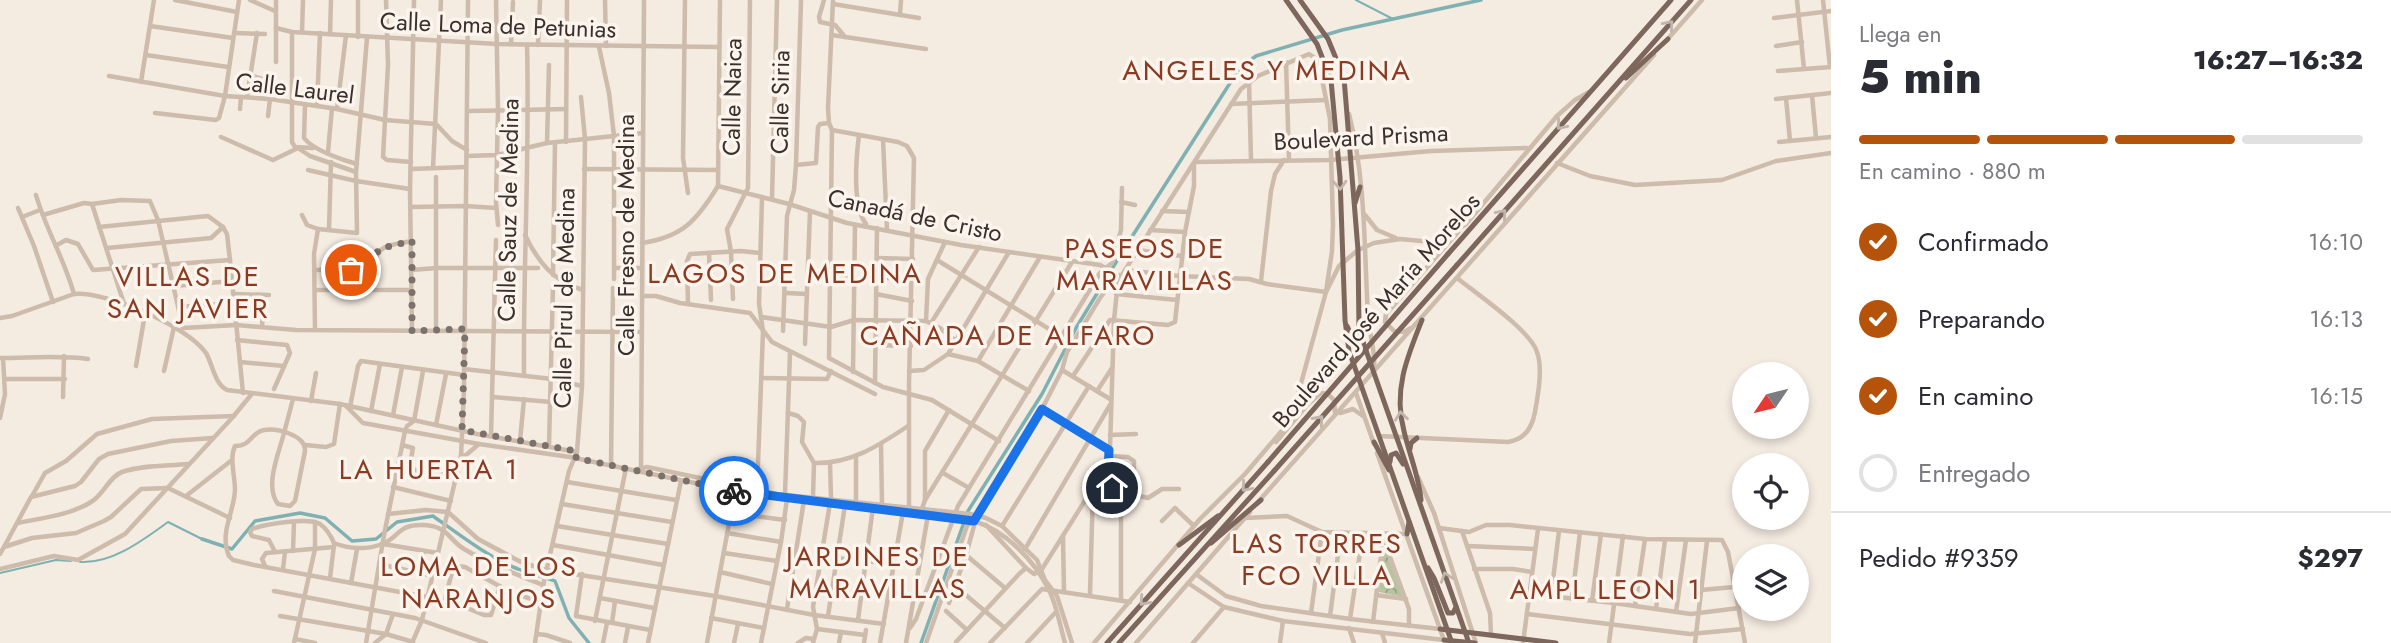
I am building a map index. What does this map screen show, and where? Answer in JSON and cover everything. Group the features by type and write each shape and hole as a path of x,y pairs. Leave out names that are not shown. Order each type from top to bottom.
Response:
{"main road":[{"path":"1286,0 1317,44 1331,80 1338,159 1346,342 1448,629 1448,642 1476,643"},
{"path":"1300,0 1324,31 1341,68 1353,157 1360,333 1417,495"},
{"name":"Boulevard José María Morelos","path":"1107,643 1224,513 1671,0"},
{"name":"Boulevard José María Morelos","path":"1203,549 1690,0"},
{"path":"1606,97 1668,39"},
{"path":"1354,206 1360,187"},
{"path":"1344,288 1347,328 1352,333 1360,333 1368,327"},
{"path":"1422,320 1409,349 1401,383 1400,410 1405,437 1417,472 1422,506"},
{"path":"1410,452 1411,443 1417,438"},
{"path":"1374,442 1396,484"},
{"path":"1391,468 1390,456 1395,453 1401,458 1422,506 1469,643"},
{"path":"1119,643 1203,549 1261,500"},
{"path":"1179,545 1224,513"},
{"path":"1407,534 1409,519"},
{"path":"1425,566 1434,578 1448,613 1453,613 1456,607"},
{"path":"1440,629 1537,643"},
{"path":"1523,642 1556,643"}],"street":[{"path":"141,82 153,0"},
{"path":"175,0 237,12"},
{"path":"155,113 216,120 219,118 226,96 239,0"},
{"path":"250,0 275,11"},
{"path":"276,0 276,62"},
{"path":"302,32 303,0"},
{"path":"330,34 331,0"},
{"path":"358,0 358,37"},
{"path":"386,0 388,65 383,157 387,160 411,162"},
{"path":"412,331 410,189 414,0"},
{"path":"433,168 441,0"},
{"path":"280,616 386,634 413,643 422,620 461,456 466,268 468,0"},
{"path":"496,0 498,225"},
{"path":"538,45 540,0"},
{"path":"566,142 568,0"},
{"path":"605,0 606,46"},
{"name":"Calle Fresno de Medina","path":"639,469 644,0"},
{"path":"685,0 683,158 688,193"},
{"path":"642,243 672,237 688,226 704,209 718,186 720,0"},
{"name":"Calle Naica","path":"747,194 750,0"},
{"path":"772,200 777,0"},
{"name":"Calle Siria","path":"783,331 789,204 794,190 796,165 801,0"},
{"path":"824,0 819,20 839,28 845,37"},
{"path":"900,15 901,0"},
{"path":"1136,643 1702,0"},
{"path":"1797,0 1804,69"},
{"path":"1778,71 1831,67 1828,11 1824,0"},
{"path":"511,44 513,2"},
{"path":"919,18 833,2 829,123 832,130 830,358 875,383 926,397 999,441"},
{"path":"1774,18 1828,11"},
{"path":"150,26 234,36 265,34"},
{"name":"Calle Loma de Petunias","path":"276,27 292,32 468,43 719,47"},
{"path":"292,32 292,142 310,156 356,172"},
{"path":"240,109 250,75 257,33"},
{"path":"317,106 320,33"},
{"path":"328,152 346,35"},
{"path":"832,35 926,49"},
{"path":"302,215 307,225 318,229 356,233 359,114 367,38"},
{"path":"1776,46 1802,42"},
{"name":"Calle Sauz de Medina","path":"524,376 523,268 529,110 527,45"},
{"path":"599,47 609,93 614,136 614,279"},
{"path":"949,603 967,555 973,514 1042,409 1062,370 1066,356 1100,298 1125,270 1231,104 1249,81 1286,62 1311,54 1321,74 1330,119 1333,241 1326,292 1294,409 1285,427 1262,456"},
{"path":"146,55 228,67"},
{"path":"1261,281 1270,191 1275,174 1287,159 1286,62"},
{"path":"547,143 549,65"},
{"path":"250,75 265,79 268,116"},
{"name":"Calle Laurel","path":"110,76 226,96 335,108 385,120 436,124"},
{"path":"1249,81 1251,160"},
{"path":"1422,320 1408,330 1398,332 1387,326 1385,318 1528,148 1568,105 1590,92"},
{"path":"1776,99 1831,93"},
{"path":"1812,95 1816,138"},
{"name":"Calle Pirul de Medina","path":"535,643 546,572 571,465 577,452 582,386 585,139 580,97"},
{"path":"1786,98 1790,141"},
{"path":"1231,104 1326,100"},
{"path":"1330,119 1334,102"},
{"path":"305,105 304,138 313,148"},
{"path":"468,111 566,109"},
{"path":"796,165 814,164 817,161 817,130 820,124 829,123"},
{"path":"436,124 467,153 496,155 547,143 643,133"},
{"path":"832,130 907,146 914,158 909,507"},
{"path":"859,135 859,209 867,225"},
{"path":"221,137 273,160 298,148 313,148 357,164"},
{"path":"1779,142 1831,137"},
{"path":"883,139 887,230"},
{"path":"553,275 555,143"},
{"name":"Boulevard Prisma","path":"1195,163 1330,160 1430,150 1528,148"},
{"path":"1557,163 1590,176 1635,185 1722,180 1783,159 1831,153"},
{"path":"1353,157 1363,209 1368,327 1374,354 1374,373"},
{"path":"329,229 331,162"},
{"path":"1073,376 1108,322 1114,320 1168,326 1174,324 1185,232 1194,187 1195,163"},
{"path":"411,169 467,167"},
{"path":"308,170 410,189"},
{"path":"584,170 718,170"},
{"path":"436,177 436,330"},
{"name":"Canadá de Cristo","path":"718,186 789,204 855,225 1108,268"},
{"path":"910,628 941,557 955,515 1100,273 1108,268 1112,261 1121,230 1122,188"},
{"path":"733,299 727,229 741,199 747,194"},
{"path":"36,195 67,268 74,294"},
{"path":"757,491 763,331 760,253 762,198"},
{"path":"22,217 84,202 92,204 121,200 150,201 158,220 184,330 206,354 222,388 243,394 362,409 577,452"},
{"path":"1121,202 1135,205"},
{"path":"92,204 124,304"},
{"path":"410,207 466,205 496,208"},
{"path":"18,208 53,302"},
{"path":"1363,209 1369,222 1377,230 1400,239 1432,242 1447,237 1466,223"},
{"path":"804,344 810,211"},
{"path":"1161,211 1189,212"},
{"path":"99,227 208,216 223,227 227,234 233,281 243,394"},
{"path":"853,372 855,225"},
{"path":"107,248 211,238 223,227"},
{"path":"875,383 877,228"},
{"path":"315,329 314,254 318,229"},
{"path":"1149,230 1185,232"},
{"path":"524,233 553,275 565,285 583,290"},
{"path":"1326,292 1335,271 1358,250 1400,239"},
{"path":"57,244 65,240 78,244 93,270 230,260"},
{"path":"491,436 496,240"},
{"path":"315,270 367,269 374,264 376,253 382,248 412,241"},
{"path":"929,322 927,286 945,242"},
{"path":"929,322 979,247"},
{"path":"1137,250 1182,256"},
{"path":"688,304 687,261 690,254 752,251 760,253"},
{"path":"909,371 929,368 948,354 1009,252"},
{"path":"709,253 711,300"},
{"path":"978,361 1040,257"},
{"path":"877,258 913,259"},
{"path":"937,260 1062,337"},
{"path":"922,509 925,500 1072,262"},
{"path":"411,270 538,268"},
{"path":"614,268 642,268"},
{"path":"1108,268 1118,277"},
{"path":"1125,270 1261,281 1326,292"},
{"path":"1118,277 1108,463 1110,485 1121,492 1148,498 1154,496 1159,489 1179,489"},
{"path":"830,278 855,278"},
{"path":"877,278 912,278"},
{"path":"1380,436 1513,441 1527,433 1535,415 1539,369 1536,349 1507,318 1457,278"},
{"path":"174,286 233,281"},
{"path":"549,446 553,285"},
{"path":"611,466 613,288"},
{"path":"316,290 411,290"},
{"path":"0,318 84,293 124,304 184,330 236,325 412,331 465,329 642,332"},
{"path":"786,293 807,294"},
{"path":"233,294 266,295 262,327"},
{"path":"876,294 912,302"},
{"path":"1116,295 1177,300"},
{"path":"642,296 656,296 688,304 750,313 772,342 789,353 875,394"},
{"path":"179,307 233,303"},
{"path":"136,366 145,314"},
{"path":"761,317 831,327 854,320 929,322 956,341"},
{"path":"164,370 174,327"},
{"path":"237,340 287,345 290,353 274,389"},
{"path":"877,345 911,345"},
{"path":"761,643 785,520 789,353"},
{"path":"948,354 978,361 1029,391"},
{"path":"64,355 64,397"},
{"path":"0,418 5,379 2,358 64,355 88,359"},
{"path":"240,362 285,366"},
{"path":"427,597 236,561 229,556 225,534 235,491 231,455 235,446 247,444 264,430 298,437 305,445 326,447 334,444 359,362 464,375"},
{"path":"371,411 380,364"},
{"path":"1097,391 1112,367"},
{"path":"393,415 402,368"},
{"path":"464,369 552,379 582,386"},
{"path":"1062,370 1111,402"},
{"path":"366,643 397,466 405,431 414,421 423,371"},
{"path":"762,377 789,380 827,379 831,371"},
{"path":"311,401 316,373"},
{"path":"436,425 446,374"},
{"path":"5,379 65,379"},
{"path":"1002,526 1089,386"},
{"path":"1356,392 1440,629 1448,642"},
{"path":"0,569 50,556 80,560 125,534 251,394"},
{"path":"1096,641 1194,526 1321,394 1328,394 1334,400 1334,418"},
{"path":"493,397 551,402"},
{"path":"293,399 273,483 274,498 281,506 292,506 295,501 305,445"},
{"path":"520,441 524,399"},
{"path":"1025,548 1111,402"},
{"path":"345,406 363,423 462,442 576,458 786,497 813,496 845,505 882,504 955,515 995,528 1039,571"},
{"path":"1334,418 1350,408 1359,411 1366,421"},
{"path":"358,419 362,409"},
{"path":"1042,409 1109,453 1134,461 1134,495"},
{"path":"925,500 925,451 949,410"},
{"path":"788,413 798,416 804,422 802,442 814,463 813,496"},
{"path":"0,554 45,473 66,461 97,434 152,419 234,416"},
{"path":"814,463 831,463 856,457 909,426"},
{"path":"461,456 466,455 476,444 477,434"},
{"path":"1110,435 1136,434"},
{"path":"32,497 81,482 99,459 108,454 172,441 214,438"},
{"path":"881,444 882,504"},
{"path":"402,445 412,448 409,469"},
{"path":"856,457 856,501"},
{"path":"186,496 232,460"},
{"path":"798,643 806,638 814,641 817,629 813,607 830,500 831,463"},
{"path":"984,524 1034,574 1039,571 1063,536 1108,463"},
{"path":"18,523 87,505 121,472 188,464"},
{"path":"397,466 440,475 457,473"},
{"path":"595,621 626,468"},
{"path":"639,469 681,481 804,500 856,501 928,515 973,514 1002,526 1025,548 1051,589 1068,642"},
{"path":"1417,472 1439,528 1476,643"},
{"path":"943,473 970,488"},
{"path":"648,643 681,481"},
{"path":"567,482 676,500"},
{"path":"393,487 451,501"},
{"path":"1090,595 1094,487"},
{"path":"4,547 32,538 76,533 111,517 141,489 168,488 230,518"},
{"path":"707,643 736,489"},
{"path":"1121,492 1121,599"},
{"path":"787,609 804,500"},
{"path":"562,504 671,522"},
{"path":"828,616 845,505"},
{"path":"858,620 873,505"},
{"path":"388,514 431,509 448,514 478,538 519,561 546,572 582,574 814,615 884,624"},
{"path":"1162,521 1175,509 1194,526"},
{"path":"880,643 903,512"},
{"path":"731,513 785,520"},
{"path":"906,643 928,515"},
{"path":"1245,518 1287,516 1322,532 1383,536 1407,534"},
{"path":"926,643 967,526 974,521"},
{"path":"275,552 270,542 254,538 251,531 259,527 314,522 326,529 334,545 330,579"},
{"path":"314,522 315,549 295,641 315,643"},
{"path":"293,551 294,523"},
{"path":"1439,528 1474,531 1490,525 1644,539 1718,539 1722,540 1726,547 1732,577"},
{"path":"382,544 399,530 412,526 444,529 465,550 518,575 544,582"},
{"path":"557,526 668,544"},
{"path":"1523,642 1538,529"},
{"path":"1462,531 1490,613 1491,635"},
{"path":"1551,596 1559,531"},
{"path":"1311,613 1322,532"},
{"path":"1330,616 1341,532"},
{"path":"1572,599 1580,532"},
{"path":"727,533 781,542"},
{"path":"1350,619 1363,533"},
{"path":"1592,601 1601,534"},
{"path":"1063,536 1064,591"},
{"path":"1373,622 1383,536"},
{"path":"1383,536 1406,599 1410,614 1409,626"},
{"path":"1609,643 1623,536"},
{"path":"1636,606 1644,539"},
{"path":"1676,612 1686,539"},
{"path":"1656,609 1665,540"},
{"path":"1695,643 1707,541"},
{"path":"265,566 263,556 266,553 334,545 357,549 382,544 439,553"},
{"path":"553,545 663,565"},
{"path":"1467,546 1535,549"},
{"path":"351,583 357,549"},
{"path":"419,572 424,551"},
{"path":"283,569 285,552"},
{"path":"724,553 777,561"},
{"path":"967,555 1005,588"},
{"path":"836,558 894,564"},
{"path":"379,564 433,576"},
{"path":"500,586 491,615 484,615 445,599 452,572 457,566 465,567 500,586 541,602"},
{"path":"956,642 1026,568"},
{"path":"1474,569 1532,572"},
{"path":"720,572 772,584"},
{"path":"582,574 575,613 579,617 650,630"},
{"path":"1196,574 1234,599 1261,606 1440,629"},
{"path":"1188,583 1224,607 1283,621 1448,642"},
{"path":"955,586 1005,628"},
{"path":"1701,590 1732,587"},
{"path":"990,643 1039,591 1051,589 1130,602"},
{"path":"1051,589 1056,612 1068,642"},
{"path":"274,591 422,620 486,643"},
{"path":"1530,594 1698,614 1732,609"},
{"path":"1377,595 1406,599"},
{"path":"600,598 655,608"},
{"path":"603,643 615,601"},
{"path":"1194,643 1224,607"},
{"path":"1426,627 1435,622 1434,610"},
{"path":"946,611 967,630"},
{"path":"1027,643 1056,612"},
{"path":"375,643 386,634 393,614"},
{"path":"1527,614 1696,634 1743,629"},
{"path":"711,618 764,628"},
{"path":"1280,643 1283,621"},
{"path":"1741,621 1745,643"},
{"path":"734,643 738,624"},
{"path":"625,643 628,626"},
{"path":"1349,628 1354,643"},
{"path":"817,629 866,633 864,643"},
{"path":"839,643 841,632"},
{"path":"1382,633 1385,643"},
{"path":"537,634 570,643"},
{"path":"1411,636 1413,643"}],"green space":[{"path":"1383,548 1385,549 1403,597 1379,592"}],"waterway":[{"path":"1356,0 1393,19"},
{"path":"921,643 968,511 1042,394 1076,328 1126,246 1239,69 1256,56 1342,30 1481,0"},
{"path":"202,539 232,549 255,521 300,513 325,518 352,541 376,539 397,522 433,516 508,565 555,581 569,618 589,643"},
{"path":"80,562 92,562 115,555 168,522 202,539"},
{"path":"0,573 56,560 71,561"}],"way so far":[{"path":"351,270 372,267 376,253 382,248 412,241 412,331 465,329 462,430 570,450 577,452 576,458 734,491"}],"district":[{"name":"ANGELES Y MEDINA","path":"1267,70"},
{"name":"PASEOS DE MARAVILLAS","path":"1145,264"},
{"name":"LAGOS DE MEDINA","path":"785,273"},
{"name":"VILLAS DE SAN JAVIER","path":"188,292"},
{"name":"CAÑADA DE ALFARO","path":"1008,335"},
{"name":"LA HUERTA 1","path":"429,469"},
{"name":"LAS TORRES FCO VILLA","path":"1317,559"},
{"name":"JARDINES DE MARAVILLAS","path":"878,572"},
{"name":"LOMA DE LOS NARANJOS","path":"479,582"},
{"name":"AMPL LEON 1","path":"1606,589"}],"route":[{"path":"734,491 974,521 1042,409 1109,450 1108,474 1112,488"}]}
